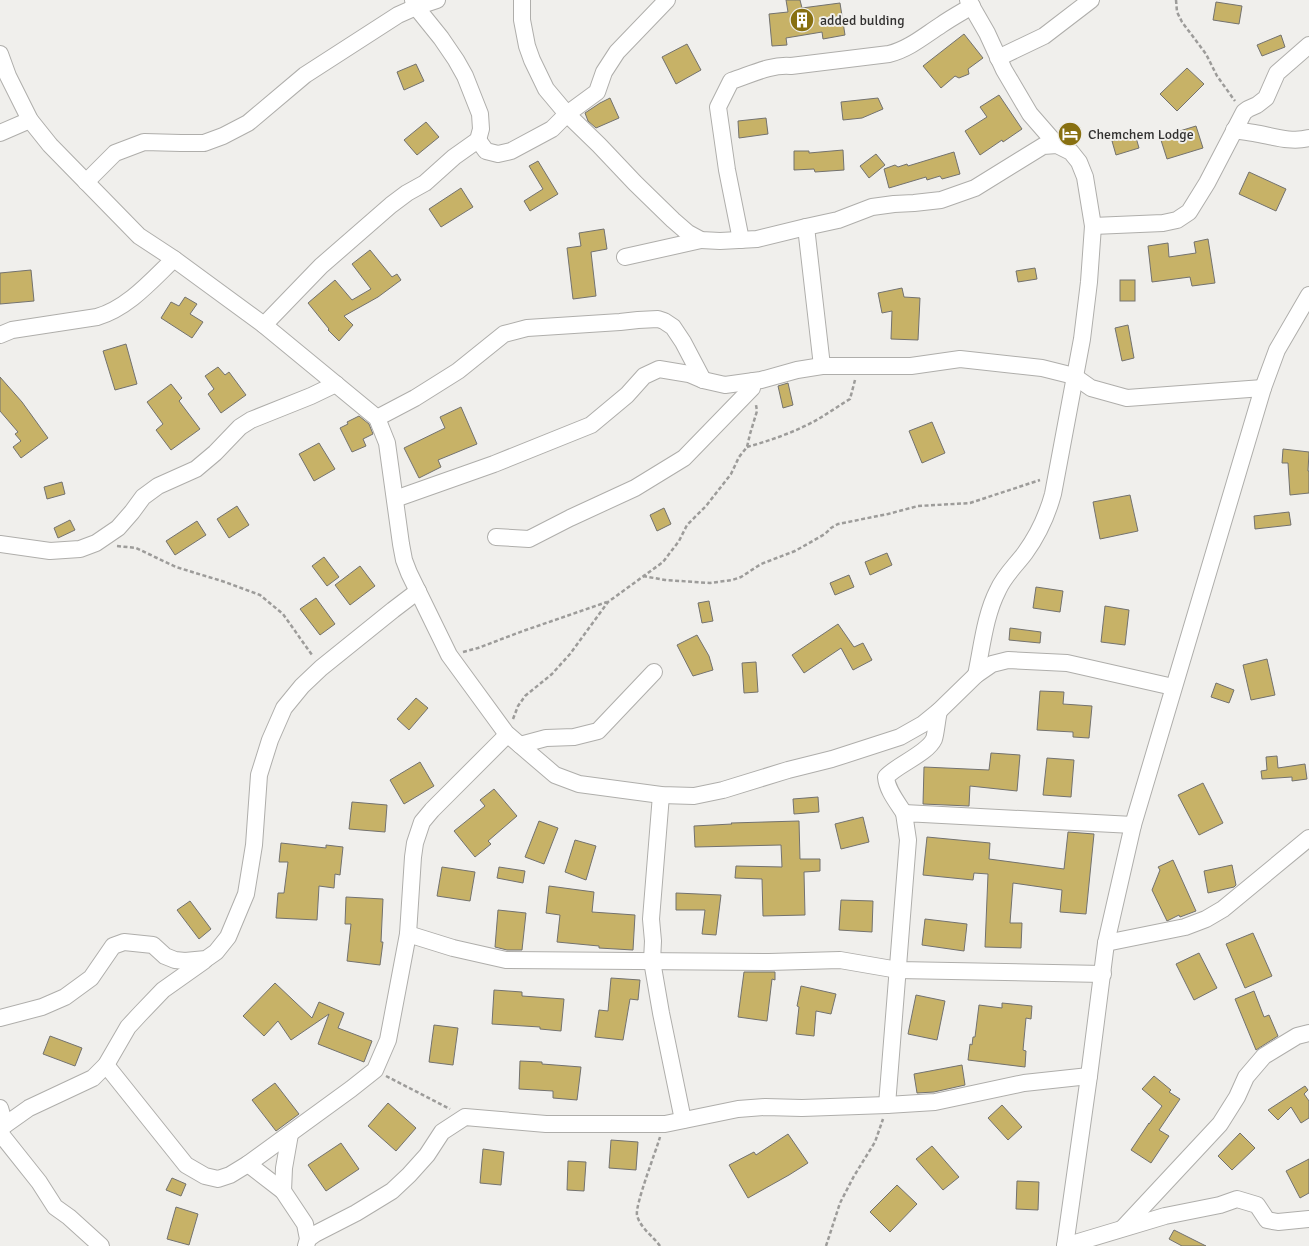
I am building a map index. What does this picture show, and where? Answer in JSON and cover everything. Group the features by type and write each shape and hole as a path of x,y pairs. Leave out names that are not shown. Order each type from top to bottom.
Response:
{"street":[{"path":"86,182 115,153 144,142 204,142 223,136 248,123 305,75 415,3 438,0"},
{"path":"522,0 522,20 527,46 546,89 567,114 635,183 688,233 701,240"},
{"path":"478,140 486,151 498,154 511,151 552,129 567,114 597,92 604,72 617,52 667,0"},
{"path":"998,58 1044,36 1091,0"},
{"path":"264,325 321,266 391,205 425,183 478,140 480,114 465,76 441,38 415,3"},
{"path":"741,240 727,170 718,107 731,82 784,65 791,66 899,52 941,25 970,3 987,33 998,58 1030,114 1057,145 1071,152 1079,162 1085,177 1093,226 1089,282 1082,340 1056,474 1049,508 1038,532 1026,552 999,587 991,604 976,675"},
{"path":"1093,226 1163,223 1177,220 1189,212 1207,183 1244,112 1266,98 1277,73 1309,45"},
{"path":"0,54 8,76 30,120 50,144 138,236 174,259 264,325 377,418 387,443 404,560 449,655 511,738 555,775 579,784 661,795 694,796 723,790 788,770 832,760 900,736 923,724 976,675 992,664 1008,660 1067,662 1174,687"},
{"path":"0,133 30,120"},
{"path":"1234,130 1276,138 1303,140 1309,138"},
{"path":"625,256 701,240 757,239 838,220 872,207 941,200 975,188 1043,146 1057,145"},
{"path":"806,227 822,366"},
{"path":"0,335 12,330 105,315 133,298 174,259"},
{"path":"1309,295 1276,350 1263,388 1133,825 1106,943 1065,1246 1165,1216 1220,1205 1237,1199 1257,1205 1267,1220 1278,1222 1309,1219"},
{"path":"377,418 415,398 458,371 504,334 527,328 658,319 673,327 703,380"},
{"path":"496,537 529,539 634,488 684,458 752,385 761,380 797,370 822,366 911,366 960,359 1042,368 1074,376 1091,388 1127,398 1263,388"},
{"path":"395,500 494,464 591,425 627,395 644,376 659,369 689,374 703,380 725,385 752,385"},
{"path":"0,544 50,551 80,549 96,543 118,528 143,497 158,486 196,468 215,453 240,427 251,420 336,384"},
{"path":"2,1129 30,1108 93,1078 106,1065 128,1027 163,990 216,952 228,937 246,894 254,845 259,775 270,740 284,708 302,686 321,668 418,591"},
{"path":"106,1065 186,1165 205,1176 218,1179 230,1175 290,1134 375,1070 388,1040 408,934 415,843 422,822 432,810 511,738 574,736 598,730 654,672"},
{"path":"887,1105 908,840 904,813 892,794 886,777 926,749 934,740 939,711"},
{"path":"661,795 651,919 652,962 683,1120"},
{"path":"904,813 1133,825"},
{"path":"1106,943 1185,927 1206,919 1224,909 1309,838"},
{"path":"408,934 453,948 506,960 652,962 840,960 898,970 1103,974"},
{"path":"0,1018 42,1007 65,996 91,978 113,946 124,942 153,945 165,956 175,960 206,959"},
{"path":"165,956 170,985"},
{"path":"1123,1228 1220,1124 1237,1097 1246,1077 1264,1056 1297,1036 1309,1033"},
{"path":"307,1242 315,1234 356,1213 392,1191 427,1155 442,1132 465,1117 546,1124 665,1124 738,1109 935,1102 1024,1083 1089,1076"},
{"path":"0,1108 2,1129 55,1207 101,1246"},
{"path":"283,1191 284,1168 290,1134"},
{"path":"248,1164 283,1191 305,1224 307,1242"}],"path":[{"path":"1176,0 1177,12 1182,22 1206,54 1217,76 1244,112"},
{"path":"747,447 794,431 820,418 850,398 858,366"},
{"path":"511,738 513,720 518,706 525,696 552,674 570,654 608,602 663,562 679,542 687,525 706,506 731,474 739,457 747,447 758,411 752,385"},
{"path":"643,576 665,580 710,583 732,580 741,577 761,564 795,551 825,534 838,524 918,506 970,503 1056,474"},
{"path":"96,543 136,548 176,568 226,582 260,595 283,614 321,668"},
{"path":"449,655 478,648 608,602"},
{"path":"375,1070 465,1117"},
{"path":"826,1246 840,1202 875,1142 887,1105"},
{"path":"660,1246 645,1230 636,1214 638,1202 665,1124"}],"building":[{"path":"786,0 800,0 802,8 840,3 845,35 823,39 822,32 786,38 787,45 772,46 769,14 788,12"},
{"path":"1216,2 1242,6 1239,24 1213,20"},
{"path":"964,34 983,58 968,69 969,74 959,78 955,76 941,88 923,66"},
{"path":"1281,35 1285,47 1262,56 1257,45"},
{"path":"687,44 701,70 676,84 662,57"},
{"path":"416,64 424,81 404,90 397,72"},
{"path":"1187,68 1204,84 1177,111 1160,94"},
{"path":"999,95 1022,129 980,155 965,131 987,117 980,107"},
{"path":"610,98 619,118 596,128 588,121 585,113"},
{"path":"878,98 883,109 862,118 843,120 841,102"},
{"path":"766,118 768,134 739,138 738,121"},
{"path":"426,122 439,137 417,155 404,140"},
{"path":"1196,126 1203,148 1167,159 1160,137"},
{"path":"1135,134 1139,148 1116,155 1112,141"},
{"path":"843,150 844,170 815,172 814,169 794,170 794,151 809,151 809,153"},
{"path":"954,152 960,174 942,179 940,176 927,180 926,177 889,188 884,169 895,165 898,167 907,164 908,166"},
{"path":"876,154 885,165 869,178 860,166"},
{"path":"538,161 558,194 530,211 524,201 543,189 529,166"},
{"path":"1249,172 1286,189 1276,211 1239,194"},
{"path":"461,188 473,207 441,227 429,209"},
{"path":"604,229 607,249 591,252 596,296 573,299 567,248 581,246 579,233"},
{"path":"1208,239 1215,283 1192,286 1190,277 1152,282 1148,246 1168,243 1169,257 1196,253 1194,242"},
{"path":"370,250 392,277 397,274 401,280 378,297 344,316 353,325 339,341 328,330 308,303 335,280 352,300 371,289 352,264"},
{"path":"1035,268 1037,279 1018,282 1016,271"},
{"path":"31,270 34,301 0,304 0,273"},
{"path":"1120,280 1135,280 1135,301 1120,301"},
{"path":"902,288 904,297 920,298 918,340 891,339 892,311 882,313 878,293"},
{"path":"185,297 197,304 190,314 203,322 192,338 161,318 171,302 179,306"},
{"path":"1128,325 1134,358 1122,361 1115,328"},
{"path":"126,344 137,384 115,390 103,351"},
{"path":"218,367 225,375 229,372 246,395 221,413 208,394 214,389 205,376"},
{"path":"0,377 22,402 48,438 21,458 13,447 21,441 15,434 18,432 0,411"},
{"path":"788,383 793,405 783,408 778,386"},
{"path":"171,384 182,398 179,401 200,429 171,450 156,430 163,424 147,402"},
{"path":"461,407 477,444 438,460 441,467 419,478 404,448 445,428 440,417"},
{"path":"359,416 369,424 373,434 363,439 366,446 352,452 340,428"},
{"path":"932,422 945,453 922,463 909,431"},
{"path":"319,443 335,469 314,481 299,454"},
{"path":"1283,449 1309,452 1309,493 1290,495 1288,463 1282,463"},
{"path":"62,482 65,494 47,499 44,487"},
{"path":"1130,495 1138,531 1100,539 1093,502"},
{"path":"237,506 249,525 229,538 217,519"},
{"path":"664,508 671,524 657,531 650,515"},
{"path":"1289,512 1291,525 1255,529 1254,516"},
{"path":"70,520 75,530 58,538 54,528"},
{"path":"197,521 206,535 175,555 166,541"},
{"path":"887,553 892,565 870,575 865,562"},
{"path":"324,557 339,577 327,586 312,566"},
{"path":"360,566 375,586 350,605 335,585"},
{"path":"849,575 854,587 835,595 830,583"},
{"path":"1036,587 1063,591 1060,612 1033,608"},
{"path":"316,598 335,624 320,635 300,609"},
{"path":"709,601 713,621 702,623 698,603"},
{"path":"1105,606 1129,610 1125,645 1101,642"},
{"path":"838,624 854,647 863,643 872,660 853,670 841,648 804,673 792,655"},
{"path":"1010,628 1041,632 1040,643 1009,640"},
{"path":"697,635 709,656 713,670 693,676 677,645"},
{"path":"1267,659 1275,695 1251,700 1243,665"},
{"path":"756,662 758,692 744,693 742,663"},
{"path":"1216,683 1234,690 1229,703 1211,697"},
{"path":"1040,691 1064,692 1063,704 1092,706 1089,738 1073,737 1073,732 1037,730"},
{"path":"416,698 428,708 409,730 397,719"},
{"path":"991,753 1020,755 1017,791 970,786 969,806 923,804 924,767 989,770"},
{"path":"1277,756 1278,768 1305,764 1307,779 1292,781 1292,777 1262,779 1261,771 1267,770 1266,757"},
{"path":"1047,758 1074,760 1071,797 1043,795"},
{"path":"420,762 434,786 404,804 390,780"},
{"path":"1203,783 1223,823 1199,835 1178,795"},
{"path":"494,789 517,816 488,841 491,844 475,857 454,831 485,806 480,800"},
{"path":"818,797 819,812 794,814 793,799"},
{"path":"352,802 387,805 385,832 349,829"},
{"path":"863,817 869,842 841,849 835,824"},
{"path":"539,821 558,828 544,864 525,857"},
{"path":"799,821 800,859 820,859 820,871 804,872 805,915 763,916 762,879 735,878 736,866 782,867 781,845 695,847 694,826"},
{"path":"1068,832 1094,834 1086,914 1060,912 1062,890 1013,883 1010,923 1022,923 1021,948 985,947 988,874 974,873 973,880 923,875 927,837 990,843 989,859 1064,869"},
{"path":"575,840 596,846 586,880 565,872"},
{"path":"281,843 326,848 326,845 343,847 340,875 335,874 334,888 319,886 317,920 276,918 278,893 284,893 288,862 279,862"},
{"path":"1173,860 1196,911 1180,917 1179,915 1167,921 1152,890 1160,870 1158,867"},
{"path":"1232,865 1236,885 1208,893 1204,871"},
{"path":"442,867 475,872 470,901 437,896"},
{"path":"499,867 525,871 523,883 497,878"},
{"path":"549,886 594,892 592,912 635,915 633,950 599,948 599,946 557,942 560,915 546,913"},
{"path":"676,893 721,895 716,935 702,934 705,910 676,910"},
{"path":"346,897 383,899 381,942 383,942 380,965 347,961 351,924 345,924"},
{"path":"841,900 873,901 872,932 839,930"},
{"path":"190,901 211,929 199,939 177,910"},
{"path":"498,910 526,913 522,950 507,950 495,947"},
{"path":"925,919 967,924 964,951 922,945"},
{"path":"1253,933 1272,976 1245,988 1226,944"},
{"path":"1199,953 1217,988 1194,1000 1176,964"},
{"path":"744,972 775,972 775,980 772,979 767,1021 738,1017"},
{"path":"611,978 640,980 638,1000 630,999 623,1040 595,1037 599,1010 608,1011"},
{"path":"275,983 312,1018 319,1002 344,1013 338,1028 372,1041 364,1062 318,1044 329,1014 291,1040 278,1021 264,1036 243,1016"},
{"path":"801,986 836,994 831,1014 816,1011 814,1036 796,1034 799,1007 797,1006"},
{"path":"494,990 522,992 522,996 564,999 561,1031 540,1029 540,1027 492,1024"},
{"path":"1254,991 1264,1017 1269,1015 1278,1036 1256,1050 1235,999"},
{"path":"916,995 945,1001 937,1040 908,1034"},
{"path":"1002,1003 1032,1006 1031,1019 1026,1018 1023,1050 1026,1051 1025,1067 968,1060 970,1044 972,1045 973,1037 975,1037 979,1005 1002,1008"},
{"path":"434,1025 458,1028 453,1065 429,1062"},
{"path":"50,1036 82,1048 75,1066 43,1054"},
{"path":"520,1061 581,1067 577,1100 553,1098 553,1091 519,1089"},
{"path":"962,1065 965,1085 934,1092 917,1093 914,1074"},
{"path":"1154,1076 1171,1090 1169,1092 1180,1099 1159,1130 1169,1136 1151,1163 1131,1150 1162,1106 1142,1089"},
{"path":"275,1083 299,1114 276,1131 252,1100"},
{"path":"1305,1086 1308,1090 1304,1094 1309,1101 1309,1118 1301,1123 1291,1107 1278,1120 1268,1110"},
{"path":"388,1103 416,1128 396,1151 368,1126"},
{"path":"1002,1105 1022,1127 1008,1140 988,1118"},
{"path":"1240,1133 1255,1148 1232,1170 1218,1156"},
{"path":"788,1134 808,1163 748,1198 729,1165 754,1152 756,1155"},
{"path":"611,1140 638,1142 636,1170 609,1168"},
{"path":"341,1143 359,1169 326,1191 308,1165"},
{"path":"932,1146 959,1177 943,1190 916,1159"},
{"path":"483,1149 504,1152 501,1185 480,1183"},
{"path":"1309,1159 1309,1193 1300,1198 1286,1171"},
{"path":"568,1161 586,1162 584,1191 567,1190"},
{"path":"172,1178 186,1184 181,1196 166,1190"},
{"path":"1017,1181 1039,1182 1038,1210 1016,1209"},
{"path":"897,1185 917,1204 890,1232 870,1212"},
{"path":"176,1207 198,1214 189,1245 167,1239"},
{"path":"1174,1230 1206,1246 1182,1246 1169,1239"}],"place":[{"name":"added bulding","path":"802,20"},
{"name":"Chemchem Lodge","path":"1070,134"}]}
